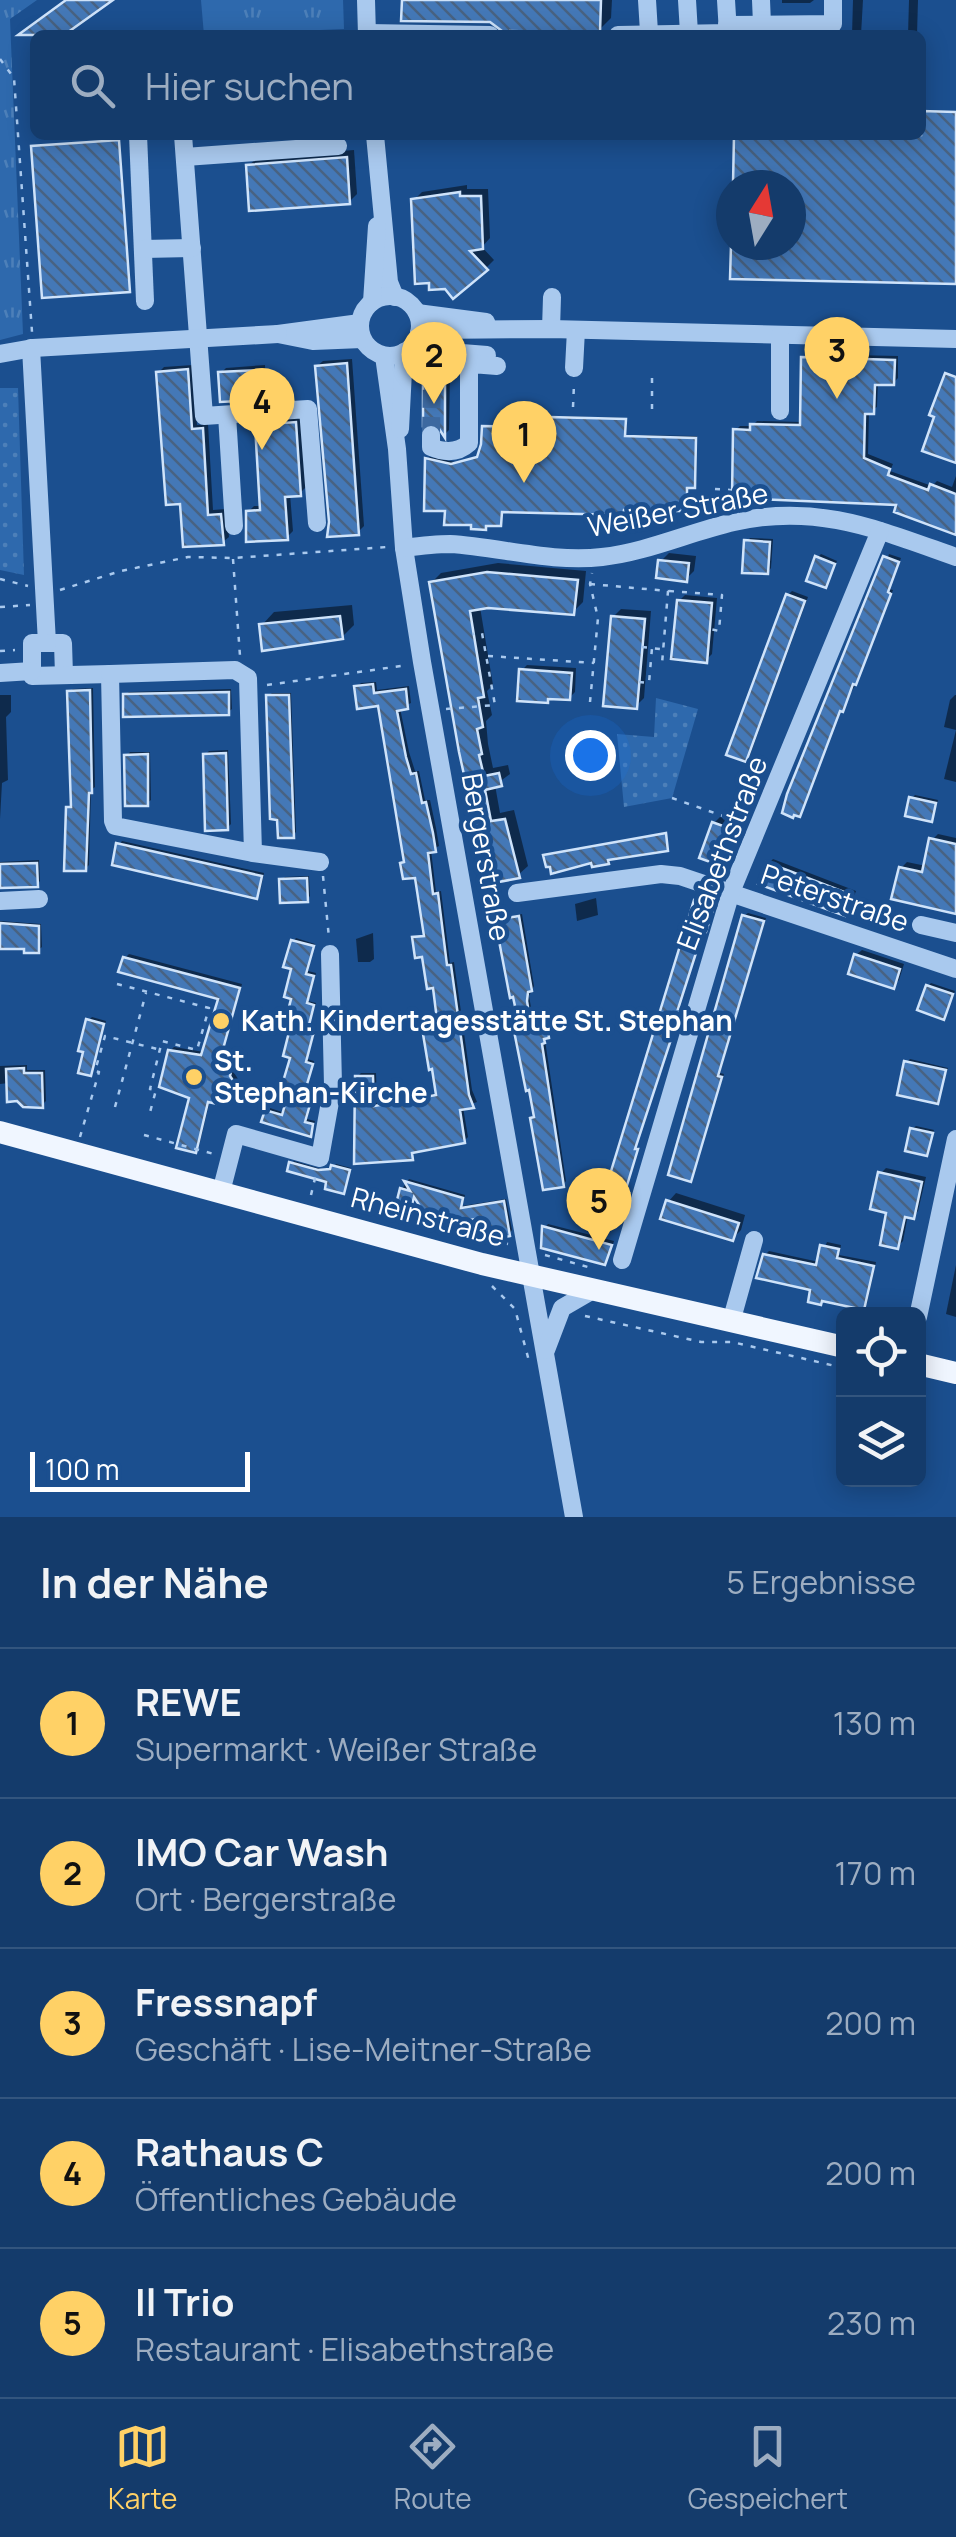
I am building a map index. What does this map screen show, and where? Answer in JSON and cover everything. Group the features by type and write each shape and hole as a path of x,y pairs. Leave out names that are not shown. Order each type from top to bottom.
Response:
{"main road":[{"name":"Rheinstraße","path":"0,1132 482,1264 836,1345"},
{"path":"926,1366 956,1374"}],"street":[{"path":"366,0 367,30"},
{"path":"647,0 648,30"},
{"path":"687,0 689,30"},
{"path":"726,0 728,30"},
{"path":"762,0 762,24"},
{"path":"728,25 833,24 833,0"},
{"path":"138,140 145,301"},
{"path":"183,140 204,416 308,409 317,523"},
{"path":"375,140 380,206 395,297"},
{"path":"185,157 338,146"},
{"path":"372,302 395,297 410,304 417,313 416,342 404,352 384,356 368,347 361,331 372,302 380,206"},
{"path":"143,248 192,248"},
{"path":"550,329 552,296"},
{"path":"417,313 510,329"},
{"path":"0,354 32,348 278,334 299,328 361,331"},
{"path":"419,334 432,330 510,329 954,334"},
{"path":"574,368 576,330"},
{"path":"780,335 780,412"},
{"path":"32,348 47,643"},
{"name":"Bergerstraße","path":"397,449 404,352"},
{"path":"432,372 440,354 449,352 489,356 497,366 469,367 469,443 462,450 440,451 431,448 432,436"},
{"name":"Bergerstraße","path":"384,356 397,449 404,548 422,662 574,1517"},
{"path":"227,415 234,526"},
{"name":"Weißer Straße","path":"404,548 447,544 598,558 736,521 816,514 956,558"},
{"name":"Elisabethstraße","path":"622,1260 730,892 880,531"},
{"path":"64,675 63,642 32,643 32,676 110,674 247,680 253,854"},
{"path":"0,673 32,671"},
{"path":"110,674 112,821 116,826 253,854 320,862"},
{"name":"Peterstraße","path":"517,893 661,874 730,892 956,969"},
{"path":"0,901 40,899"},
{"path":"920,924 956,933"},
{"path":"221,1192 236,1134 320,1158 333,1085 330,954"},
{"path":"920,1307 956,1139"},
{"path":"731,1322 754,1240"},
{"path":"544,1355 562,1308 593,1290"}],"path":[{"path":"0,59 14,78 32,348"},
{"path":"573,407 574,368"},
{"path":"652,370 652,409"},
{"path":"716,490 730,490 736,521"},
{"path":"0,607 121,571 188,557 404,548"},
{"path":"233,558 238,645 247,680 422,662"},
{"path":"590,702 598,618 590,584 598,558"},
{"path":"0,578 44,597"},
{"path":"590,584 722,595 719,631 710,629"},
{"path":"662,664 668,591"},
{"path":"430,709 467,710 495,705 482,633 473,634"},
{"path":"642,647 663,650"},
{"path":"639,682 648,683 652,648"},
{"path":"486,656 594,663"},
{"path":"548,672 549,660"},
{"path":"479,666 488,664"},
{"path":"672,798 758,828"},
{"path":"320,862 330,954"},
{"path":"466,900 517,893"},
{"path":"117,984 208,1008 197,1050 162,1041 150,1088 156,1090 149,1116"},
{"path":"115,1107 146,992"},
{"path":"76,1152 105,1036 160,1050"},
{"path":"144,1135 230,1158"},
{"path":"306,1216 320,1158"},
{"path":"562,1308 568,1315 702,1342 732,1342 836,1366"}],"green space":[{"path":"0,0 37,0 10,19 23,334 0,340"},
{"path":"201,0 343,0 344,29 204,30"},
{"path":"0,388 18,388 24,575 0,570"},
{"path":"656,698 698,709 672,798 624,807 617,734 654,737"}],"building":[{"path":"66,0 113,0 71,30 30,30 30,35 18,35"},
{"path":"402,0 601,0 600,30 501,30 490,22 401,21"},
{"path":"926,111 956,112 956,284 730,279 731,260 806,260 806,170 733,170 734,140 926,140"},
{"path":"119,140 130,292 42,298 31,146"},
{"path":"347,157 350,204 249,211 246,165"},
{"path":"460,192 460,196 481,196 483,249 470,251 488,270 453,299 445,289 429,290 429,283 415,284 411,199"},
{"path":"801,357 895,360 894,385 875,385 874,414 865,414 864,458 890,469 888,475 928,490 930,484 956,494 956,535 894,512 896,505 732,498 733,429 750,430 750,424 800,425"},
{"path":"347,363 359,535 327,537 329,522 315,366"},
{"path":"188,369 192,429 203,428 208,515 221,514 224,545 183,547 180,504 166,505 156,372"},
{"path":"260,370 262,400 220,402 218,372"},
{"path":"445,373 445,438 436,424 423,426 423,381 435,384"},
{"path":"945,373 956,377 956,463 922,451 934,417 929,415"},
{"path":"549,417 626,419 625,436 696,438 695,488 687,488 687,511 670,511 670,518 647,525 643,510 624,510 623,515 502,512 501,526 486,526 486,530 471,529 471,525 444,525 445,511 424,511 425,458 451,464 477,457 482,426 549,427"},
{"path":"296,422 301,496 285,497 288,540 246,542 246,511 260,510 255,425"},
{"path":"744,540 770,542 768,574 742,573"},
{"path":"815,556 835,564 826,588 806,581"},
{"path":"883,556 899,562 888,592 891,594 856,685 853,684 843,712 840,711 800,817 793,818 782,813 787,794"},
{"path":"658,560 689,563 687,582 656,578"},
{"path":"487,572 578,580 574,615 488,608 470,611 484,697 478,698 483,727 477,729 482,754 479,755 484,776 499,773 502,786 485,790 491,821 505,819 520,878 488,884 459,752 429,582"},
{"path":"786,594 805,601 746,762 726,755"},
{"path":"677,600 712,603 707,663 671,659"},
{"path":"340,616 343,639 262,651 259,624"},
{"path":"611,616 645,619 637,709 603,706"},
{"path":"519,669 572,673 570,700 517,701"},
{"path":"373,684 374,693 406,689 408,709 397,711 411,774 416,773 433,833 436,852 428,853 433,894 438,893 447,965 451,965 474,1108 460,1110 465,1143 412,1153 413,1160 354,1164 355,1076 373,1076 374,1106 436,1095 421,1022 437,1020 433,988 427,989 422,957 415,958 412,937 424,936 415,878 403,879 400,863 404,862 378,706 357,709 354,686"},
{"path":"90,690 92,793 86,871 64,871 66,807 71,807 67,691"},
{"path":"229,692 229,715 123,717 123,694"},
{"path":"266,695 289,695 294,838 278,838 277,820 270,819"},
{"path":"226,753 228,830 205,831 203,754"},
{"path":"148,754 148,806 125,806 124,755"},
{"path":"909,797 936,803 932,822 905,816"},
{"path":"712,822 737,831 724,867 699,858"},
{"path":"666,833 668,851 608,860 609,864 592,867 591,863 551,874 543,855"},
{"path":"929,838 956,844 956,914 891,899 899,867 922,872"},
{"path":"116,843 262,876 257,899 112,865"},
{"path":"766,862 852,895 845,916 758,884"},
{"path":"37,863 38,887 0,888 0,864"},
{"path":"307,878 308,902 280,903 279,879"},
{"path":"694,900 714,906 635,1149 624,1210 605,1205 608,1196 604,1194"},
{"path":"742,915 764,921 691,1182 668,1175"},
{"path":"519,916 532,991 528,992 527,1001 531,1026 547,1023 549,1038 542,1044 564,1187 543,1190 530,1118 534,1117 512,1021 518,1020 495,920"},
{"path":"0,923 39,926 39,953 0,949"},
{"path":"291,940 314,946 306,974 314,976 307,1003 314,1005 307,1033 313,1035 306,1062 313,1064 305,1091 313,1094 305,1122 313,1124 311,1137 261,1122 265,1110 282,1115 290,1087 282,1085 290,1058 283,1056 290,1028 284,1026 291,999 284,997 291,969 283,967"},
{"path":"854,954 900,969 894,989 848,974"},
{"path":"123,957 240,988 220,1060 233,1063 230,1076 236,1085 225,1094 222,1105 208,1102 196,1153 176,1148 189,1098 159,1087 168,1050 201,1055 218,999 118,972"},
{"path":"926,985 953,994 944,1020 917,1010"},
{"path":"86,1019 104,1024 91,1076 78,1073 83,1052 78,1051"},
{"path":"904,1061 946,1070 938,1104 897,1095"},
{"path":"24,1068 24,1073 42,1073 43,1108 7,1102 6,1069"},
{"path":"910,1128 933,1133 927,1156 905,1151"},
{"path":"289,1162 318,1170 330,1169 331,1165 350,1170 344,1194 325,1189 326,1182 287,1171"},
{"path":"878,1172 922,1182 914,1219 905,1217 898,1249 880,1245 886,1213 870,1209"},
{"path":"404,1181 463,1198 461,1208 504,1201 510,1236 501,1238 494,1232 485,1233 476,1219 454,1223 433,1216 428,1219 414,1197 410,1212 395,1208 400,1188 410,1191"},
{"path":"666,1200 739,1223 733,1241 660,1219"},
{"path":"542,1226 612,1245 605,1265 541,1248"},
{"path":"820,1245 839,1249 837,1258 874,1266 865,1307 808,1302 810,1290 756,1278 763,1254 816,1265"}],"tunnel":[{"path":"431,435 432,372"}],"place":[{"name":"Fressnapf","path":"837,399"},
{"name":"IMO Car Wash","path":"434,404"},
{"name":"Rathaus C","path":"262,450"},
{"name":"REWE","path":"524,483"},
{"name":"Kath. Kindertagesstätte St. Stephan","path":"221,1021"},
{"name":"St. Stephan-Kirche","path":"194,1077"},
{"name":"Il Trio","path":"599,1250"}]}
